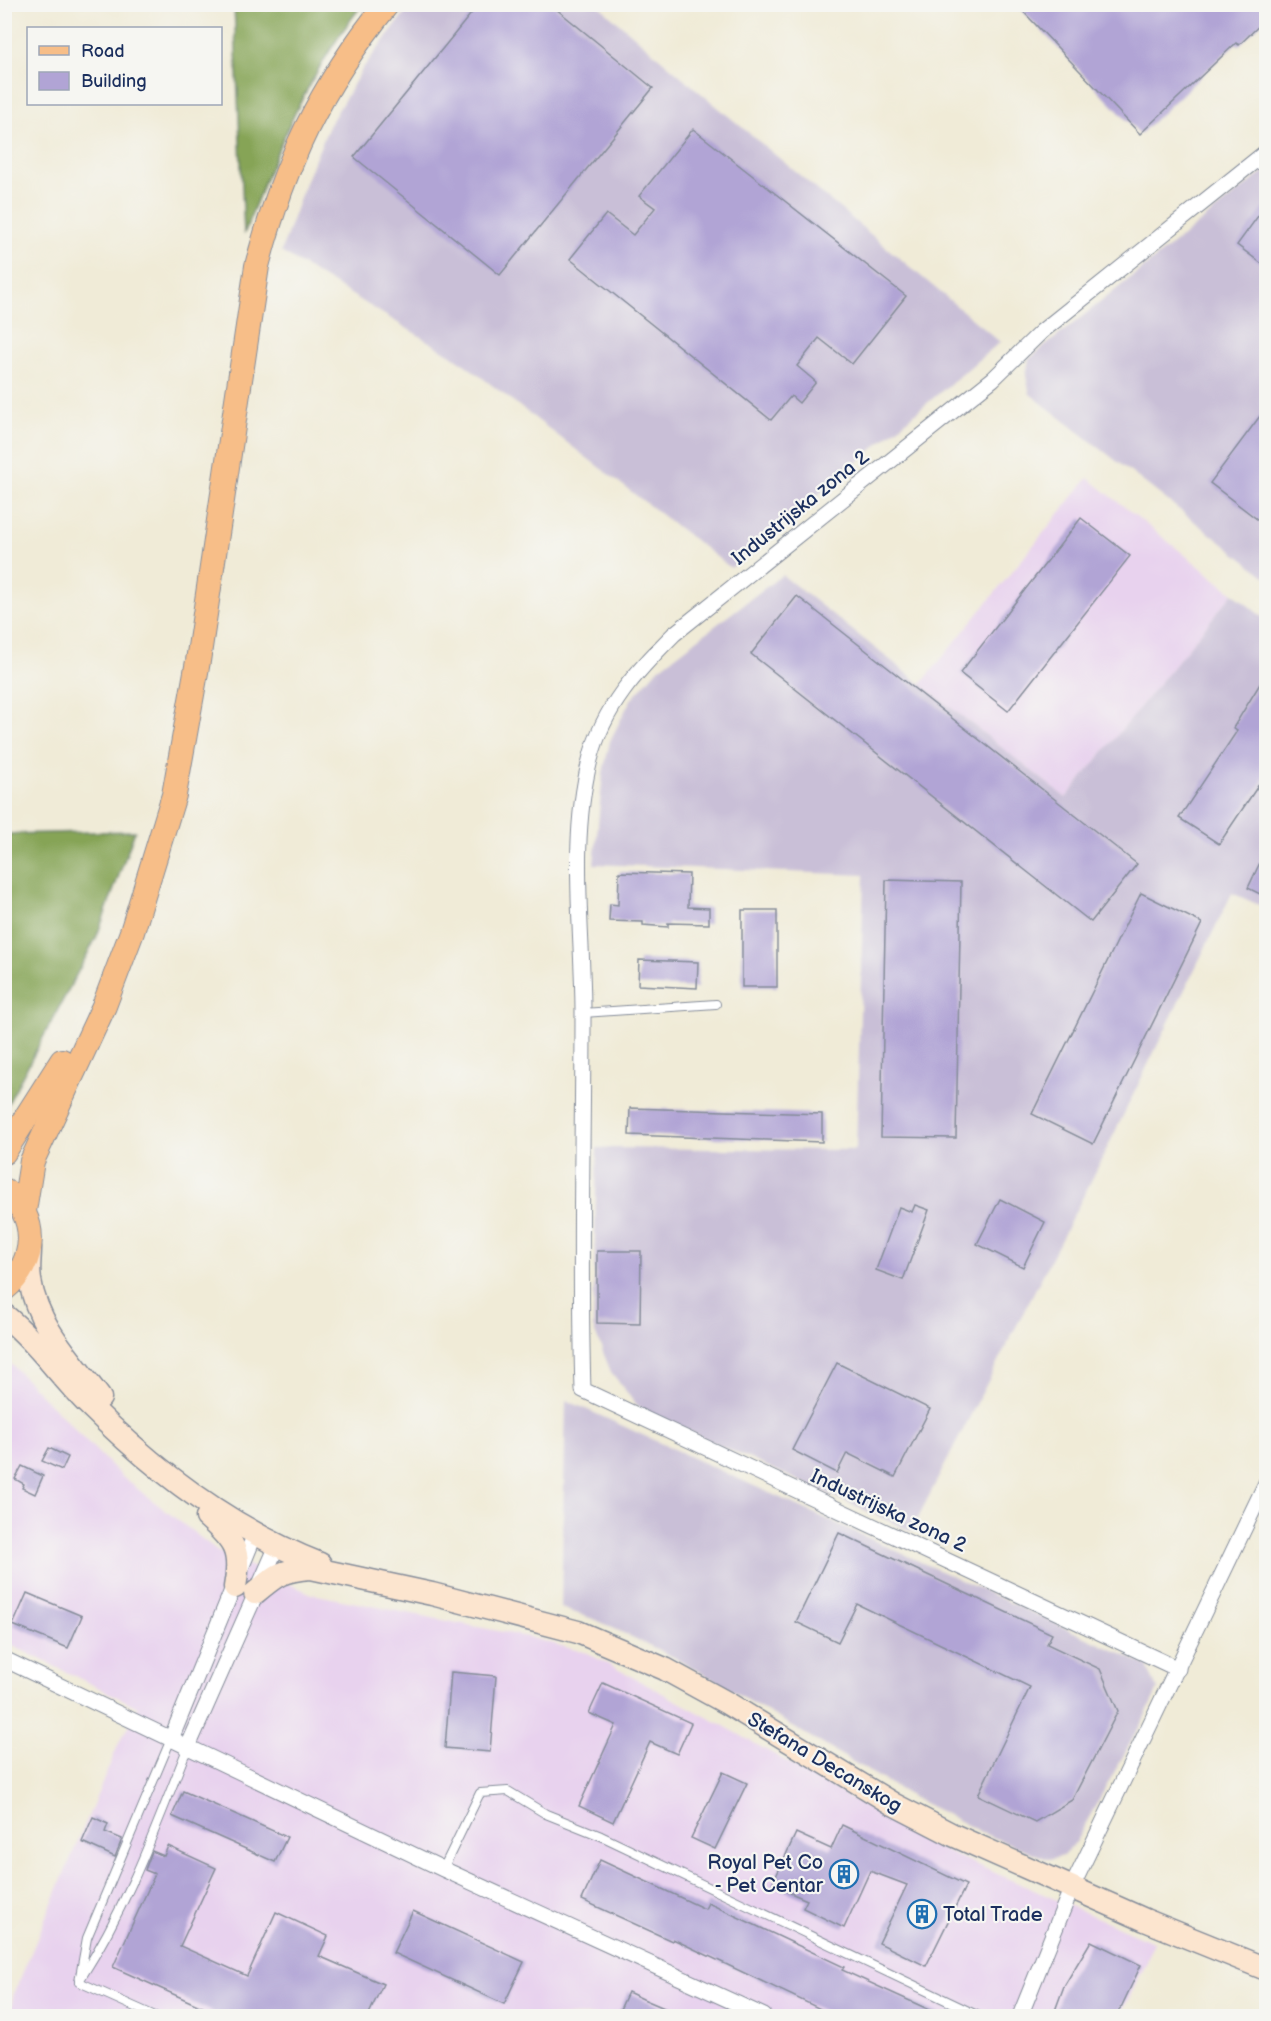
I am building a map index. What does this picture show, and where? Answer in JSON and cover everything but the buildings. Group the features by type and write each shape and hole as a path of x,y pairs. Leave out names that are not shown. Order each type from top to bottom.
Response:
{"main road":[{"path":"24,1211 29,1172 42,1136 104,1006 132,932 174,795 198,661 257,266 269,221 295,148 309,120 335,75 387,4"},
{"path":"4,1152 31,1114 116,971"},
{"path":"4,1190 13,1196 24,1211 30,1228 30,1279 40,1314 62,1349 138,1450"},
{"path":"4,1289 16,1280 26,1264 30,1246"},
{"path":"4,1315 29,1336 89,1405 160,1469 203,1502 277,1546 324,1565 376,1581"},
{"path":"160,1469 185,1497 230,1538 245,1590 290,1569 310,1568 376,1581"},
{"name":"Stefana Decanskog","path":"376,1581 578,1632 665,1669 727,1703 893,1804 953,1835 1266,1969"}],"street":[{"name":"Industrijska zona 2","path":"1178,1669 583,1390 579,1280 583,1013 579,874 582,802 590,759 607,714 635,673 674,634 984,386 1041,332 1266,152"},
{"path":"1020,2016 1072,1887 1266,1483"},
{"path":"187,1749 245,1590 255,1534"},
{"path":"171,1739 245,1590 277,1546"},
{"path":"4,1659 171,1739 187,1749 764,2016"}],"lane":[{"path":"583,1013 716,1004"},
{"path":"79,1982 87,1938 171,1739"},
{"path":"79,1982 110,1932 146,1852 187,1749"},
{"path":"443,1869 480,1793 508,1791 546,1814 601,1836 979,2016"},
{"path":"79,1982 155,2016"}],"shaded area":[{"path":"411,5 598,5 1000,342 731,568 459,360 281,252 308,175 330,124 363,68"},
{"path":"1266,170 1266,577 1030,394 1026,376 1029,359"},
{"path":"1088,478 1233,593 1066,798 921,684"},
{"path":"782,575 1066,798 1233,593 1266,620 1266,908 1232,893 1091,1181 911,1531 641,1410 611,1372 593,1327 597,1148 856,1150 864,875 594,864 603,773 610,741 630,701 656,671"},
{"path":"4,1357 121,1476 219,1552 312,1594 528,1637 587,1653 724,1726 938,1848 1153,1942 1147,1962 1120,2016 10,2016 13,1996 119,1743 138,1707 5,1642"},
{"path":"566,1400 1146,1665 1158,1689 1076,1841 1063,1856 1048,1859 985,1834 914,1798 680,1660 596,1620 561,1608"}],"green space":[{"path":"234,5 362,5 325,58 294,115 244,234"},
{"path":"135,831 97,936 5,1109 5,834"}],"place":[{"name":"Royal Pet Co - Pet Centar","path":"844,1874"},
{"name":"Total Trade","path":"922,1914"}]}
